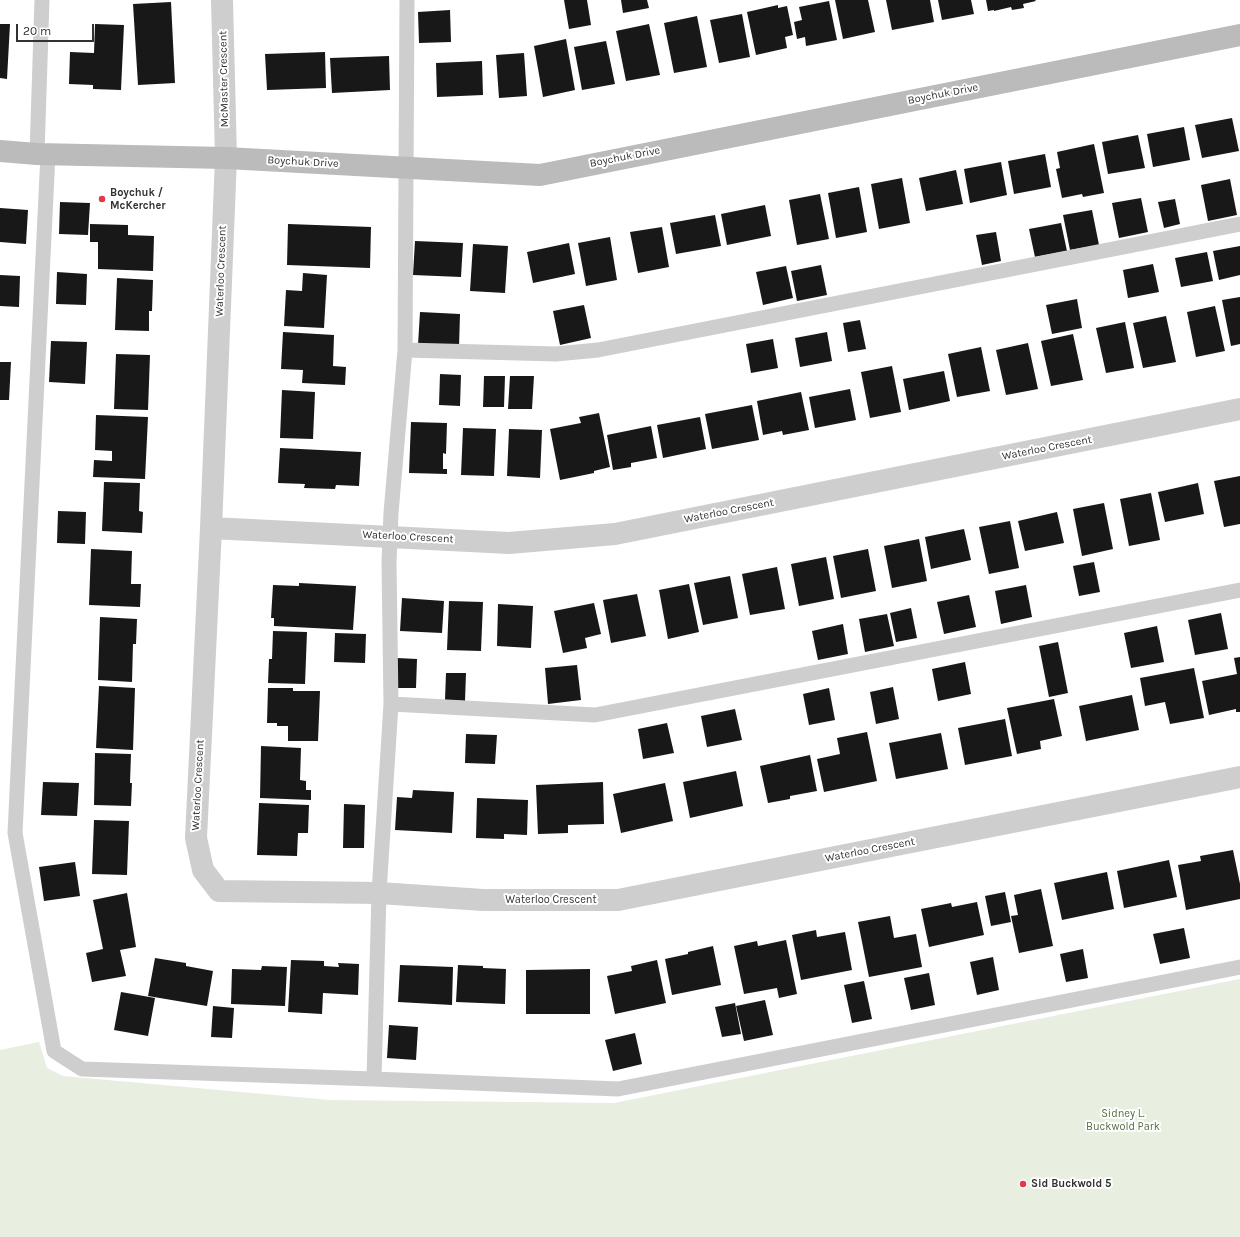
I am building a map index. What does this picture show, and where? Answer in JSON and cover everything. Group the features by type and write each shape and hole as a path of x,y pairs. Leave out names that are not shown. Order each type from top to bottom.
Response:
{"street":[{"name":"McMaster Crescent","path":"222,0 226,158"},
{"name":"Boychuk Drive","path":"0,152 226,158 540,174 1240,35"},
{"name":"Waterloo Crescent","path":"226,158 211,528 196,838 203,870 219,891 379,893 483,900 618,900 1240,777"},
{"name":"Waterloo Crescent","path":"211,528 509,543 615,534 1240,409"}],"lane":[{"path":"42,0 42,154 15,833 54,1051 82,1069 618,1089 1240,967"},
{"path":"374,1079 379,893 391,704 390,536 405,350 407,0"},
{"path":"405,350 556,354 598,350 1240,224"},
{"path":"391,704 595,715 1240,590"}],"green space":[{"name":"Sidney L. Buckwold Park","path":"1240,979 1240,1237 0,1237 0,1050 39,1042 47,1068 63,1076 330,1100 614,1103"}],"building":[{"path":"564,0 587,0 591,25 569,29"},
{"path":"621,0 647,0 649,8 623,13"},
{"path":"835,0 868,0 875,32 843,39"},
{"path":"886,0 930,0 934,22 892,30"},
{"path":"938,0 971,0 974,14 942,20"},
{"path":"986,0 1036,1 1023,4 1024,8 1012,10 1011,7 988,11"},
{"path":"829,1 837,40 806,46 805,37 797,39 794,22 802,20 799,7"},
{"path":"171,2 175,83 138,85 133,4"},
{"path":"778,5 778,8 787,6 793,35 785,37 787,48 756,55 747,12"},
{"path":"450,10 451,42 419,43 418,12"},
{"path":"742,14 750,57 719,63 710,20"},
{"path":"697,16 707,67 674,73 664,23"},
{"path":"0,24 10,24 7,79 0,78"},
{"path":"95,24 124,25 121,90 93,89 93,85 69,84 70,52 94,53"},
{"path":"649,24 660,75 626,81 616,31"},
{"path":"566,39 575,90 543,97 534,46"},
{"path":"606,41 615,84 582,90 574,47"},
{"path":"325,52 326,88 267,90 265,54"},
{"path":"524,53 527,96 499,98 496,55"},
{"path":"389,56 390,90 332,93 330,58"},
{"path":"482,61 483,95 437,97 436,63"},
{"path":"1232,118 1239,151 1202,158 1195,125"},
{"path":"1184,127 1190,160 1153,167 1147,134"},
{"path":"1138,135 1145,168 1108,174 1102,142"},
{"path":"1094,144 1104,193 1083,197 1082,194 1062,198 1056,169 1060,168 1057,152"},
{"path":"1045,154 1051,187 1014,194 1008,161"},
{"path":"1001,162 1007,195 970,203 964,169"},
{"path":"956,170 963,204 926,211 919,178"},
{"path":"902,178 910,223 879,229 871,184"},
{"path":"1230,179 1237,215 1208,221 1201,185"},
{"path":"859,187 867,232 836,238 828,193"},
{"path":"820,194 829,239 797,245 789,200"},
{"path":"1141,198 1148,232 1119,238 1112,203"},
{"path":"1175,199 1180,224 1164,228 1158,202"},
{"path":"60,202 90,203 88,235 59,234"},
{"path":"765,205 771,236 727,245 721,214"},
{"path":"0,208 28,210 26,244 0,242"},
{"path":"1092,210 1099,245 1070,250 1063,215"},
{"path":"715,215 721,246 676,254 670,223"},
{"path":"1061,223 1067,251 1035,257 1029,229"},
{"path":"90,224 128,225 128,235 154,236 153,271 98,269 98,242 90,242"},
{"path":"288,224 371,227 370,268 287,265"},
{"path":"662,227 669,267 638,273 630,232"},
{"path":"996,232 1001,261 982,265 976,235"},
{"path":"610,237 617,280 586,286 578,243"},
{"path":"415,241 463,243 461,277 413,275"},
{"path":"569,243 575,274 533,283 527,252"},
{"path":"473,244 508,246 505,293 470,291"},
{"path":"1240,246 1240,275 1219,280 1213,251"},
{"path":"1207,252 1213,281 1181,287 1175,258"},
{"path":"1153,264 1159,292 1128,298 1123,270"},
{"path":"821,265 827,295 797,301 791,271"},
{"path":"786,266 793,298 763,305 756,272"},
{"path":"57,272 87,274 86,305 56,304"},
{"path":"303,273 327,275 324,328 284,326 286,290 302,291"},
{"path":"0,275 20,276 19,307 0,306"},
{"path":"117,278 153,280 152,311 149,311 149,331 115,330"},
{"path":"1240,297 1240,344 1231,346 1222,300"},
{"path":"1077,299 1082,328 1052,334 1046,305"},
{"path":"584,305 591,338 560,345 553,311"},
{"path":"1215,306 1225,351 1196,357 1187,312"},
{"path":"420,312 460,314 459,347 418,345"},
{"path":"1166,316 1176,362 1143,368 1133,323"},
{"path":"860,320 866,349 848,352 843,323"},
{"path":"1125,322 1134,368 1106,373 1096,328"},
{"path":"283,332 334,335 333,366 346,367 345,385 302,383 303,370 281,369"},
{"path":"827,332 832,361 800,367 795,338"},
{"path":"1073,334 1083,380 1051,386 1041,341"},
{"path":"773,339 778,368 751,373 746,344"},
{"path":"51,341 87,342 85,384 49,382"},
{"path":"1028,343 1038,389 1006,395 996,350"},
{"path":"981,347 990,391 957,397 948,354"},
{"path":"116,354 150,355 148,410 114,409"},
{"path":"0,362 11,362 9,400 0,400"},
{"path":"892,366 901,412 870,418 861,372"},
{"path":"944,371 950,401 909,410 903,379"},
{"path":"440,374 461,375 460,406 439,405"},
{"path":"484,376 505,376 504,407 483,407"},
{"path":"510,376 534,376 532,409 508,409"},
{"path":"850,389 856,420 815,428 809,397"},
{"path":"282,390 315,392 313,439 280,438"},
{"path":"801,392 809,430 783,435 782,431 763,435 757,401"},
{"path":"752,405 759,440 712,449 705,414"},
{"path":"599,413 610,467 594,471 594,473 560,480 550,429 581,423 579,417"},
{"path":"96,415 148,417 145,479 93,477 94,460 112,461 112,451 95,450"},
{"path":"700,417 706,449 663,458 657,425"},
{"path":"411,422 447,423 446,454 443,453 443,469 447,469 447,474 409,473"},
{"path":"651,426 657,458 631,463 631,467 613,470 607,435"},
{"path":"463,428 496,429 494,476 461,475"},
{"path":"509,429 542,430 540,478 507,476"},
{"path":"280,448 361,452 359,486 336,485 335,489 304,488 305,484 278,483"},
{"path":"1240,476 1240,524 1224,527 1214,481"},
{"path":"104,482 140,483 139,511 143,512 142,533 102,531"},
{"path":"1198,483 1204,514 1165,522 1158,492"},
{"path":"1151,493 1160,540 1129,546 1120,499"},
{"path":"1104,503 1113,549 1082,556 1073,509"},
{"path":"58,511 86,512 85,544 57,543"},
{"path":"1057,512 1064,543 1025,551 1018,521"},
{"path":"1010,521 1019,568 989,574 979,527"},
{"path":"964,529 971,560 931,569 925,537"},
{"path":"919,539 927,581 892,588 884,546"},
{"path":"91,549 132,551 131,584 141,584 140,607 89,605"},
{"path":"868,549 876,591 841,598 833,556"},
{"path":"826,557 834,599 799,606 791,564"},
{"path":"1094,562 1100,592 1079,596 1073,566"},
{"path":"777,567 785,609 750,615 742,574"},
{"path":"730,576 738,618 703,625 694,583"},
{"path":"299,583 356,586 353,630 274,626 274,618 271,618 273,585 299,586"},
{"path":"689,584 699,632 668,639 659,590"},
{"path":"1026,585 1032,617 1001,624 995,591"},
{"path":"637,594 646,636 611,643 603,600"},
{"path":"969,595 976,627 944,634 937,602"},
{"path":"402,598 444,601 442,633 400,631"},
{"path":"449,601 483,602 481,651 447,650"},
{"path":"594,603 601,634 585,638 587,648 563,653 554,611"},
{"path":"498,604 533,606 531,648 497,646"},
{"path":"911,608 917,638 896,642 890,613"},
{"path":"1221,613 1228,649 1195,655 1188,620"},
{"path":"887,614 894,646 865,652 859,619"},
{"path":"100,617 137,619 136,644 133,644 132,682 98,680"},
{"path":"843,624 848,654 818,660 812,631"},
{"path":"1157,626 1164,662 1131,668 1124,633"},
{"path":"273,631 307,632 305,684 268,683 269,659 272,659"},
{"path":"335,633 366,634 365,663 334,662"},
{"path":"1058,642 1068,693 1049,697 1039,646"},
{"path":"1240,657 1240,712 1236,712 1236,709 1209,715 1202,681 1237,674 1234,658"},
{"path":"397,658 417,659 416,688 396,688"},
{"path":"965,662 971,694 938,701 932,669"},
{"path":"577,665 581,700 548,704 545,668"},
{"path":"1194,668 1204,718 1170,724 1165,702 1145,706 1140,678"},
{"path":"446,673 466,673 465,701 445,700"},
{"path":"99,686 135,688 133,750 96,748"},
{"path":"893,687 899,719 876,724 870,692"},
{"path":"268,688 293,688 293,691 320,691 318,741 288,741 288,726 277,726 277,723 267,723"},
{"path":"829,688 835,720 809,725 803,694"},
{"path":"1132,695 1139,730 1086,741 1079,706"},
{"path":"1054,699 1062,736 1040,741 1041,749 1017,754 1007,708"},
{"path":"735,709 742,740 707,747 701,716"},
{"path":"1005,719 1012,756 965,765 958,728"},
{"path":"667,723 674,753 643,759 638,729"},
{"path":"867,732 877,781 824,792 817,759 840,754 837,738"},
{"path":"941,733 948,769 896,779 889,743"},
{"path":"466,734 497,735 495,764 465,763"},
{"path":"261,746 301,748 300,780 306,781 306,790 311,790 311,800 260,798"},
{"path":"95,753 131,754 131,806 94,805"},
{"path":"810,755 817,791 790,796 790,799 768,803 760,766"},
{"path":"736,771 743,806 690,818 683,782"},
{"path":"43,782 79,783 77,816 41,815"},
{"path":"603,782 604,824 568,825 568,833 538,834 536,785"},
{"path":"665,783 673,821 621,833 613,794"},
{"path":"413,790 454,792 452,833 395,830 397,797 412,798"},
{"path":"477,798 528,800 527,835 504,834 504,839 476,838"},
{"path":"259,803 309,805 308,833 298,833 297,856 257,855"},
{"path":"344,804 365,805 364,848 343,848"},
{"path":"94,820 129,821 127,875 92,874"},
{"path":"1233,850 1240,884 1240,899 1186,910 1178,865 1201,861 1200,856"},
{"path":"1169,860 1177,897 1124,908 1117,871"},
{"path":"75,862 80,896 44,901 39,867"},
{"path":"1107,872 1114,909 1062,920 1054,883"},
{"path":"1041,889 1053,946 1019,953 1011,916 1018,915 1014,895"},
{"path":"1005,892 1011,922 991,926 985,896"},
{"path":"127,893 136,947 120,950 126,976 92,982 86,953 103,949 93,900"},
{"path":"977,902 984,935 929,947 921,909 951,903 952,907"},
{"path":"890,916 894,938 916,934 922,967 869,977 858,922"},
{"path":"1184,928 1190,958 1160,964 1153,934"},
{"path":"816,930 817,937 845,932 852,970 801,980 792,935"},
{"path":"786,940 797,994 779,998 777,988 744,994 734,946 757,941 758,946"},
{"path":"713,946 721,985 672,995 665,959"},
{"path":"1083,949 1088,978 1066,982 1060,954"},
{"path":"993,957 999,990 977,995 970,962"},
{"path":"155,958 186,963 186,966 213,971 207,1006 148,996"},
{"path":"291,960 324,961 324,966 339,967 338,963 359,964 358,995 323,993 322,1014 288,1012"},
{"path":"657,960 666,1003 615,1014 607,976 632,971 631,966"},
{"path":"400,965 453,967 452,1005 398,1002"},
{"path":"458,965 506,969 505,1004 456,1002"},
{"path":"262,966 287,967 285,1006 231,1004 232,969 261,970"},
{"path":"590,969 590,1014 526,1014 526,970"},
{"path":"929,973 935,1005 911,1010 904,978"},
{"path":"864,981 872,1019 852,1023 844,985"},
{"path":"121,992 155,998 148,1036 114,1030"},
{"path":"765,1000 773,1035 744,1041 736,1006"},
{"path":"735,1003 741,1034 722,1037 715,1007"},
{"path":"213,1006 234,1008 232,1038 211,1037"},
{"path":"389,1025 418,1027 416,1060 387,1058"},
{"path":"635,1033 642,1064 613,1071 605,1040"}],"place":[{"name":"Boychuk / McKercher","path":"102,199"},
{"name":"Sid Buckwold 5","path":"1023,1184"}]}
